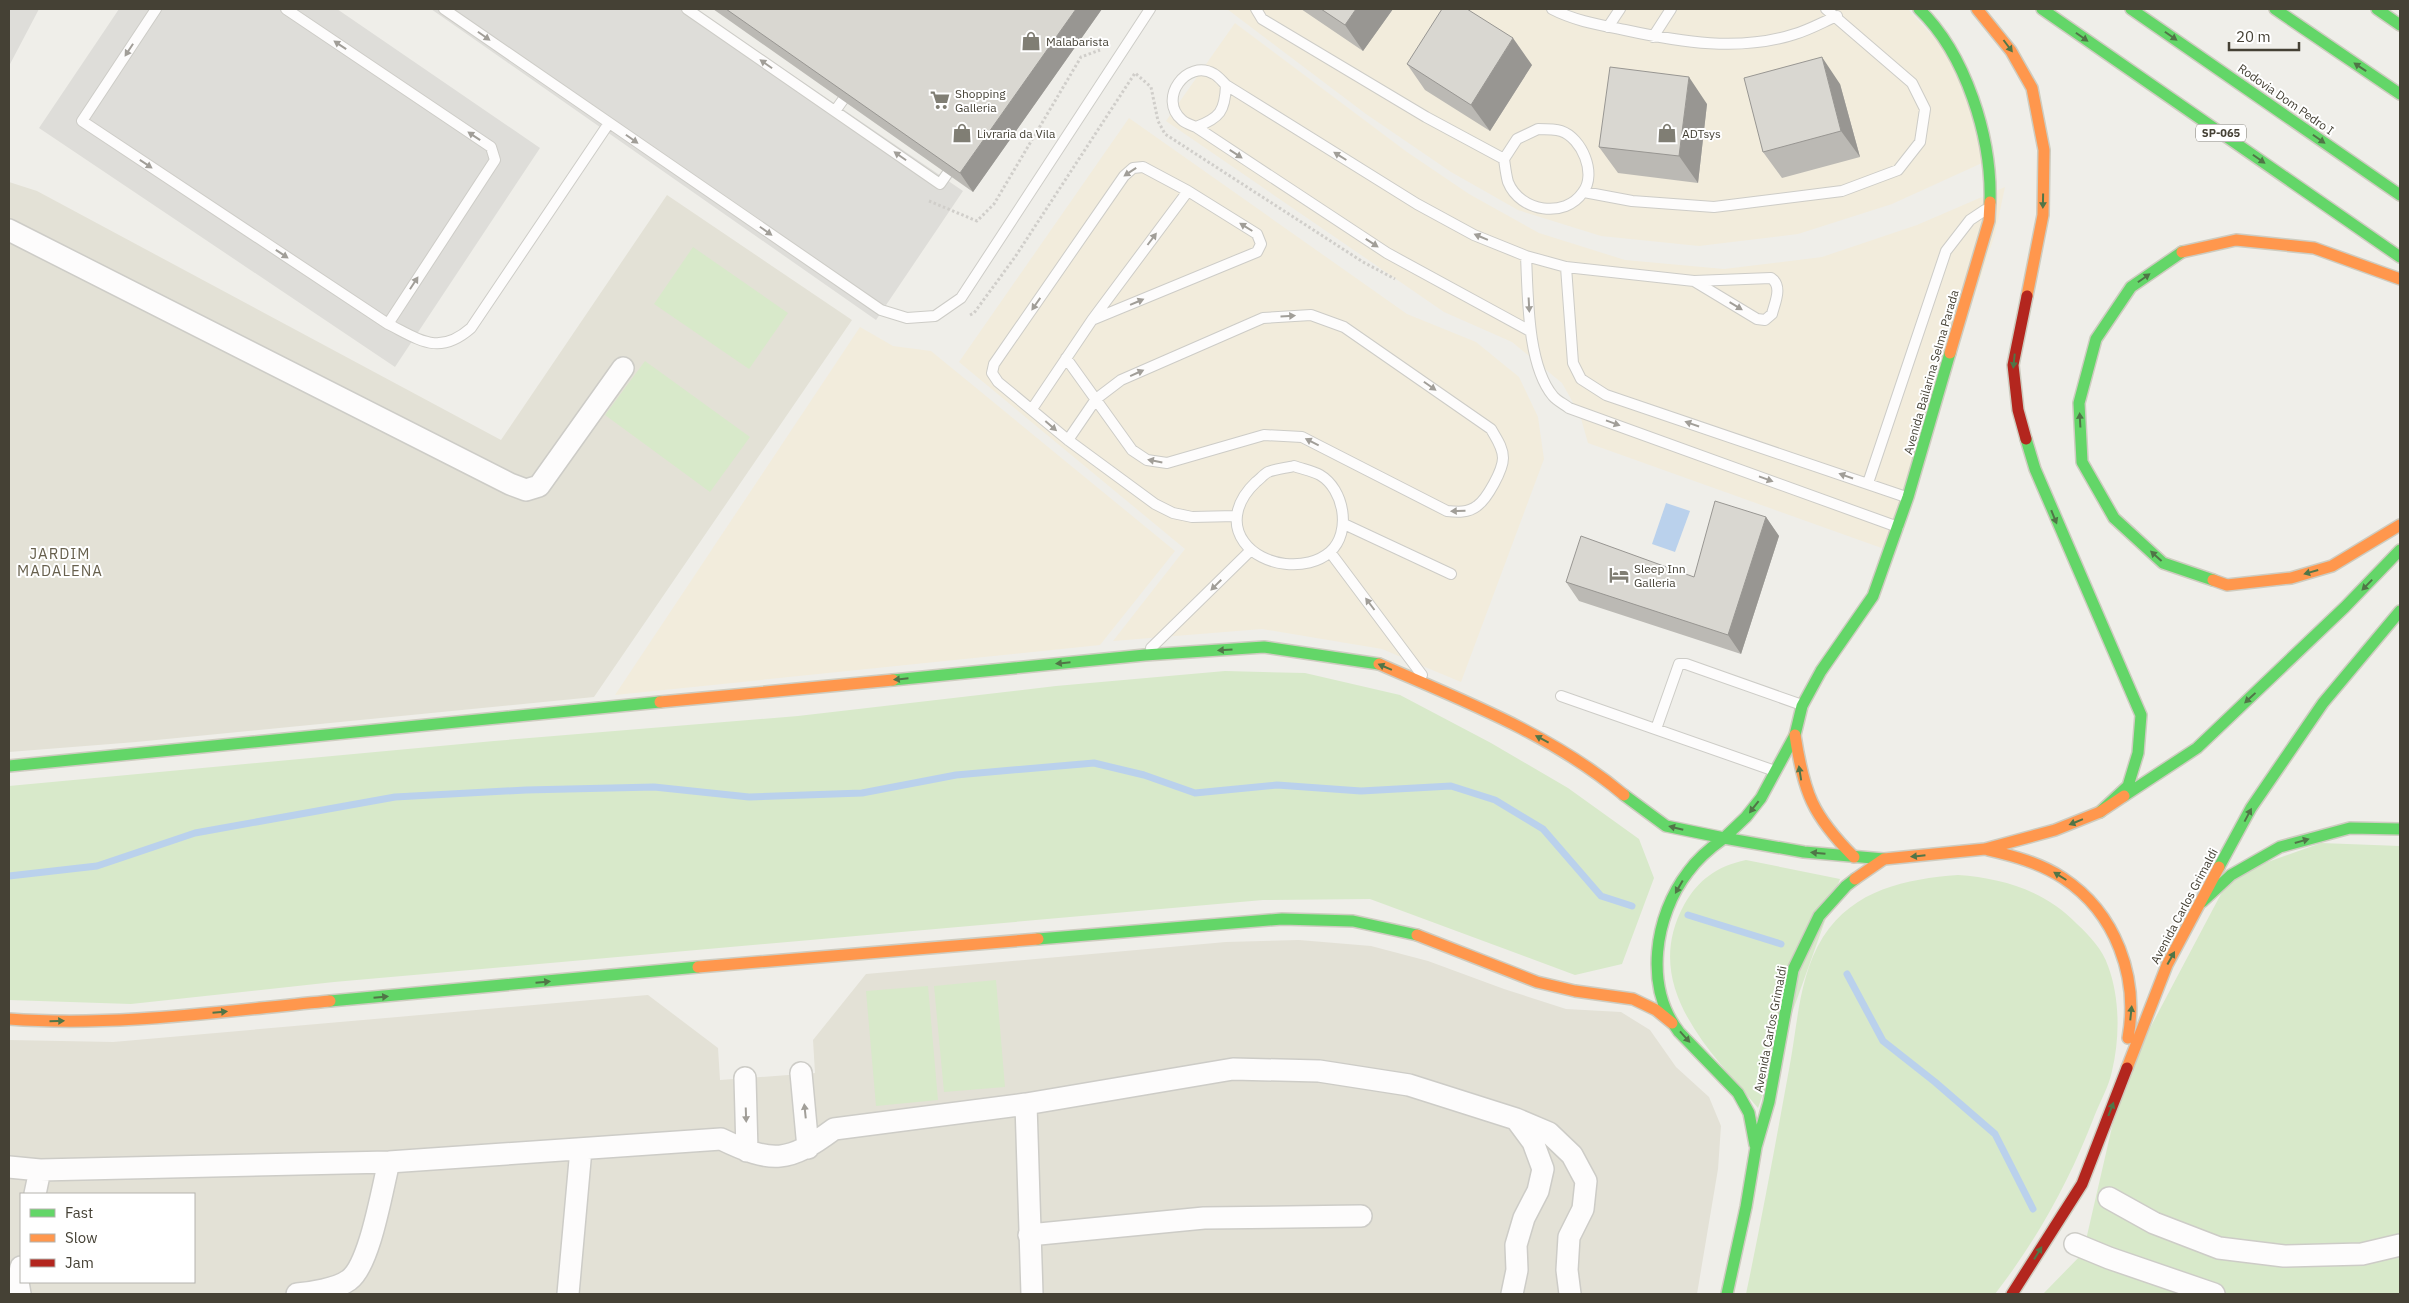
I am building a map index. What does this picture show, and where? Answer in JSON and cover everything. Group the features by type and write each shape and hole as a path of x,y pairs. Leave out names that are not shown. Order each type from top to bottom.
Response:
{"main road":[{"name":"Avenida Bailarina Selma Parada","path":"1724,838 1762,798 1795,735 1802,706 1821,671 1873,596 1908,497 1989,221 1991,193 1985,139 1974,95 1954,56 1919,9"},
{"path":"1977,9 2012,51 2032,88 2044,150 2043,216 2013,365 2018,410 2035,469 2141,714 2138,754 2128,786 2100,812"},
{"name":"SP-065","path":"2042,9 2400,257"},
{"name":"Rodovia Dom Pedro I","path":"2131,9 2400,195"},
{"path":"2275,9 2400,94"},
{"path":"2377,9 2400,25"},
{"path":"2400,279 2314,248 2236,240 2180,253 2131,287 2096,339 2079,403 2082,462 2114,518 2163,563 2227,585 2292,578 2332,566 2400,526"},
{"name":"Avenida Carlos Grimaldi","path":"1756,1147 1745,1105 1672,1023 1661,1003 1656,968 1658,943 1665,916 1679,885 1699,857 1724,838 1804,852 1884,859 1985,849 2056,830 2100,812 2197,748 2345,607 2400,550"},
{"name":"Avenida Carlos Grimaldi","path":"2012,1294 2082,1184 2167,965 2251,808 2323,703 2400,611"},
{"path":"9,766 1145,655 1264,648 1376,663 1472,704 1543,739 1596,771 1640,808 1666,826 1724,838"},
{"name":"Avenida Bailarina Selma Parada","path":"1795,735 1802,783 1815,815 1854,857"},
{"path":"2202,902 2231,875 2280,847 2350,828 2400,830"},
{"path":"1985,849 2023,857 2046,867 2086,896 2104,918 2120,948 2128,974 2132,1003 2123,1079"},
{"name":"Avenida Carlos Grimaldi","path":"1727,1294 1756,1147 1769,1102 1793,970 1819,916 1846,886 1884,859"},
{"path":"9,1019 50,1022 152,1018 668,970 1282,919 1353,921 1417,935 1498,965 1537,982 1575,992 1633,999 1656,1010 1672,1023"}],"street":[{"path":"9,230 510,484 526,490 539,486 623,368"},
{"path":"9,1167 40,1170 389,1162 722,1139 747,1152 779,1158 808,1148 834,1130 1026,1104 1233,1069 1319,1071 1409,1085 1516,1119 1549,1133 1572,1155 1586,1181 1583,1209 1569,1237 1567,1270 1570,1294"},
{"path":"801,1074 808,1148"},
{"path":"745,1078 747,1152"},
{"path":"1026,1104 1032,1294"},
{"path":"1512,1294 1517,1270 1516,1245 1524,1218 1538,1191 1543,1169 1533,1142 1516,1119"},
{"path":"568,1294 581,1150"},
{"path":"308,1294 349,1280 365,1260 389,1162"},
{"path":"36,1193 40,1170"},
{"path":"2109,1198 2154,1223 2219,1248 2284,1256 2362,1254 2400,1245"},
{"path":"1029,1234 1204,1218 1361,1216"},
{"path":"2075,1244 2109,1258 2214,1294"},
{"path":"20,1272 18,1282 20,1294"}],"lane":[{"path":"156,9 82,121 388,324 424,342 442,344 458,340 471,328 609,122"},
{"path":"286,9 491,148 495,160 388,324"},
{"path":"444,9 881,310 907,318 935,316 961,298 1150,9"},
{"path":"687,9 940,184 962,153"},
{"path":"1256,9 1262,19 1270,24 1426,117 1504,159"},
{"path":"1552,9 1608,27 1714,45 1761,41 1794,35 1837,16"},
{"path":"1608,27 1620,9"},
{"path":"1653,36 1671,9"},
{"path":"1584,192 1632,201 1714,207 1842,191 1898,170 1920,142 1926,109 1912,83 1837,16 1826,9"},
{"path":"1530,331 1387,253 1196,127 1181,120 1173,106 1173,90 1183,76 1198,70 1214,73 1226,84 1417,204 1474,235 1526,256 1566,267 1694,281 1771,278 1778,287 1772,314 1765,320 1757,319 1694,281"},
{"path":"835,110 857,81"},
{"path":"1196,127 1214,120 1220,112 1225,104 1226,84"},
{"path":"1538,129 1562,132 1581,146 1584,154 1589,168 1584,192 1567,207 1544,210 1523,201 1508,182 1504,159 1517,139 1538,129"},
{"path":"1092,320 1257,252 1261,244 1257,234 1188,191 1143,167 1133,168 1124,176 994,364 992,373 998,382 1068,440 1155,504 1173,512 1192,517 1236,516"},
{"path":"1032,409 1092,320 1188,191"},
{"path":"1868,483 1946,251 1970,220 1990,206"},
{"path":"1526,256 1530,331 1542,378 1554,397 1569,408 1898,527"},
{"path":"1566,267 1573,363 1581,379 1606,395 1908,497"},
{"path":"1066,358 1096,399 1132,450 1147,460 1167,463 1264,435 1302,437 1447,511 1464,512 1478,506 1494,484 1503,458 1500,445 1491,429 1344,327 1311,315 1263,318 1121,380 1096,399 1068,440"},
{"path":"1294,466 1320,475 1339,496 1344,524 1340,540 1330,552 1311,562 1290,564 1269,560 1250,551 1238,530 1236,516 1246,491 1267,472 1294,466"},
{"path":"1344,524 1450,574"},
{"path":"1145,655 1250,551"},
{"path":"1330,552 1430,686"},
{"path":"1656,730 1679,664 1686,664 1802,706"},
{"path":"1561,696 1776,771"}],"path":[{"path":"929,201 976,222 994,204 1081,57 1100,50"},
{"path":"1106,118 1135,73"}],"shaded area":[{"path":"9,9 39,9 9,66"},
{"path":"119,9 337,9 540,148 395,367 39,128"},
{"path":"431,9 696,9 963,191 876,320"},
{"path":"1227,9 1908,9 1966,73 1982,163 1892,204 1798,234 1699,246 1601,236 1518,210 1451,172 1366,114"},
{"path":"1235,23 1407,152 1469,194 1539,233 1625,260 1724,269 1822,257 1917,225 2005,187 1995,234 1890,551 1588,443 1580,415 1562,383 1512,342 1444,312 1166,121"},
{"path":"1129,118 1407,314 1476,342 1519,377 1538,417 1544,459 1461,682 1382,649 1262,629 1113,641 1185,549 959,362"},
{"path":"9,182 37,191 501,440 667,195 852,320 594,697 136,742 9,752"},
{"path":"860,327 893,346 931,351 1175,551 1100,645 615,695"},
{"path":"1299,940 1371,946 1428,961 1566,1009 1621,1012 1650,1030 1676,1067 1709,1097 1721,1126 1718,1169 1697,1294 9,1294 9,1040 113,1042 648,995 718,1048 720,1080 815,1073 813,1040 866,974 1226,942"}],"green space":[{"path":"693,247 788,313 749,369 654,304"},
{"path":"645,361 750,437 710,492 605,415"},
{"path":"1225,671 1305,673 1400,695 1491,743 1568,788 1639,839 1654,878 1622,964 1575,975 1370,899 1263,900 334,982 131,1004 9,1000 9,786 494,741 798,716 1056,686"},
{"path":"2321,843 2400,846 2400,1294 2043,1294 2083,1253 2123,1079 2231,875"},
{"path":"1746,860 1840,879 1758,1108 1720,1064 1686,1015 1675,990 1670,963 1673,935 1689,896 1709,875 1726,866"},
{"path":"1958,875 2007,883 2022,888 2051,903 2082,928 2103,954 2108,966 2115,991 2118,1018 2115,1058 2107,1088 2063,1186 2025,1252 1995,1294 1746,1294 1790,1064 1800,999 1815,952 1823,937 1836,921 1866,897 1901,884"},
{"path":"996,980 1005,1087 944,1092 934,986"},
{"path":"928,986 938,1100 876,1106 866,991"}],"water":[{"path":"1666,503 1690,511 1675,552 1652,544"}],"building":[{"name":"Shopping Galleria","path":"726,9 1076,9 960,173"},
{"path":"1321,9 1356,9 1345,25"},
{"path":"1442,9 1467,9 1513,38 1471,105 1407,64"},
{"path":"1822,57 1841,131 1763,152 1744,78"},
{"path":"1610,67 1689,77 1679,156 1599,147"},
{"name":"Sleep Inn Galleria","path":"1715,501 1766,517 1728,635 1566,582 1581,536 1694,577"}],"waterway":[{"path":"9,876 97,866 195,833 395,797 526,790 654,787 749,797 862,793 956,775 1094,763 1144,775 1195,793 1277,785 1361,791 1451,786 1495,800 1543,829 1601,896 1632,906"},
{"path":"1688,915 1781,944"},
{"path":"1847,974 1883,1041 1935,1082 1995,1134 2033,1209"}],"traffic: fast":[{"path":"1919,9 1936,28 1950,49 1963,73 1973,98 1986,151 1990,202"},
{"path":"2042,9 2400,257"},
{"path":"2131,9 2400,195"},
{"path":"2275,9 2400,94"},
{"path":"2377,9 2400,25"},
{"path":"2182,252 2131,287 2096,339 2079,403 2082,462 2114,518 2163,563 2213,580"},
{"path":"1624,795 1666,826 1724,838 1746,817 1761,798 1795,735 1802,706 1821,671 1873,596 1908,497 1950,353"},
{"path":"2026,439 2035,469 2141,715 2138,753 2128,786 2100,812"},
{"path":"2124,796 2197,748 2345,607 2400,550"},
{"path":"2219,867 2251,808 2323,703 2400,611"},
{"path":"893,680 1145,655 1264,647 1379,664"},
{"path":"9,766 660,702"},
{"path":"2202,902 2231,875 2280,847 2350,828 2400,829"},
{"path":"1755,1145 1749,1113 1738,1093 1679,1032 1668,1014 1661,994 1658,973 1661,930 1667,909 1676,890 1692,867 1724,838 1804,852 1884,859"},
{"path":"1727,1294 1746,1207 1756,1147 1769,1102 1793,970 1819,916 1846,886 1855,879"},
{"path":"1038,939 1282,919 1353,921 1417,935"},
{"path":"330,1001 698,967"}],"traffic: slow":[{"path":"1977,9 2011,51 2032,88 2044,150 2043,215 2027,296"},
{"path":"1950,353 1989,221 1990,202"},
{"path":"2182,252 2236,240 2314,248 2400,279"},
{"path":"2213,580 2227,585 2291,578 2332,566 2400,525"},
{"path":"1379,664 1475,706 1538,737 1568,754 1624,795"},
{"path":"660,702 893,680"},
{"path":"1795,735 1802,773 1812,802 1828,828 1854,857"},
{"path":"1855,879 1884,859 1985,849 2055,830 2100,812 2124,796"},
{"path":"1988,850 2045,868 2063,878 2081,892 2097,909 2110,928 2120,948 2126,970 2130,992 2131,1015 2128,1038"},
{"path":"2127,1068 2167,965 2219,867"},
{"path":"1417,935 1537,982 1575,991 1633,999 1656,1010 1672,1023"},
{"path":"698,967 1038,939"},
{"path":"9,1019 89,1021 170,1017 330,1001"}],"traffic: jam":[{"path":"2026,439 2018,410 2013,365 2027,296"},
{"path":"2012,1294 2082,1184 2127,1068"}],"place":[{"name":"Malabarista","path":"1031,41"},
{"name":"Shopping Galleria","path":"940,100"},
{"name":"Livraria da Vila","path":"962,133"},
{"name":"ADTsys","path":"1667,133"},
{"name":"Sleep Inn Galleria","path":"1619,575"}],"district":[{"name":"JARDIM MADALENA","path":"60,562"}]}
